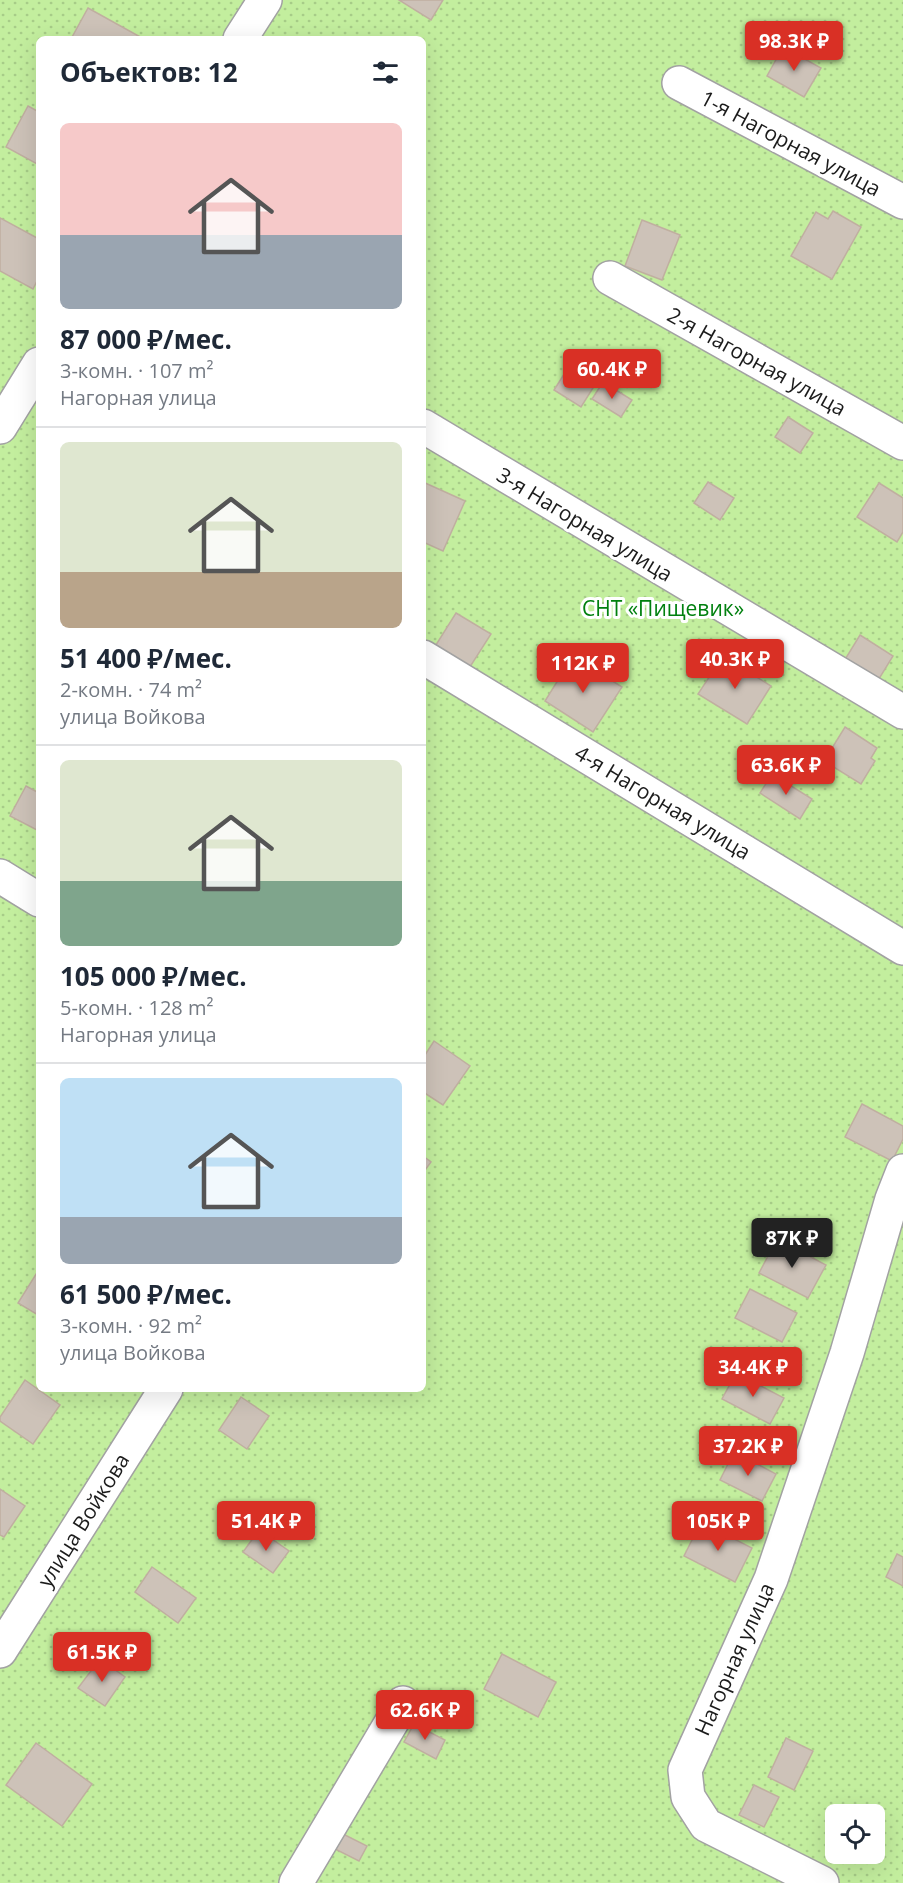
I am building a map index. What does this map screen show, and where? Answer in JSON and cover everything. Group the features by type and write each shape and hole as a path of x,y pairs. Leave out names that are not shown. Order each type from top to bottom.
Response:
{"street":[{"path":"242,36 264,0"},
{"name":"1-я Нагорная улица","path":"679,83 903,202"},
{"name":"2-я Нагорная улица","path":"610,278 903,443"},
{"path":"0,427 36,369"},
{"name":"3-я Нагорная улица","path":"426,428 903,712"},
{"name":"4-я Нагорная улица","path":"426,659 903,948"},
{"path":"0,876 36,898"},
{"name":"Нагорная улица","path":"822,1883 706,1825 688,1797 685,1770 771,1580 899,1192"},
{"name":"улица Войкова","path":"0,1651 164,1392"},
{"path":"296,1883 403,1703"}],"green space":[{"name":"СНТ «Пищевик»","path":"0,0 903,0 903,1883 0,1883"}],"building":[{"path":"399,0 443,0 431,20"},
{"path":"88,8 139,36 73,36"},
{"path":"783,47 821,68 804,97 767,76"},
{"path":"28,106 36,110 36,163 6,147"},
{"path":"833,211 861,227 832,279 791,256 816,212 828,219"},
{"path":"0,218 36,237 36,283 33,289 0,271"},
{"path":"642,220 680,235 662,280 625,266"},
{"path":"566,371 593,388 581,407 554,390"},
{"path":"603,382 632,400 621,417 592,399"},
{"path":"788,417 813,433 800,453 775,437"},
{"path":"708,482 734,498 720,520 694,503"},
{"path":"426,483 465,501 443,551 426,543"},
{"path":"879,483 903,498 903,532 897,542 857,517"},
{"path":"456,613 491,634 468,670 434,648"},
{"path":"860,635 893,656 874,687 841,666"},
{"path":"573,656 622,687 593,732 545,701"},
{"path":"723,656 771,686 747,724 698,694"},
{"path":"845,727 877,748 871,758 875,761 861,784 824,761"},
{"path":"772,774 812,799 800,819 760,793"},
{"path":"26,786 36,791 36,829 10,816"},
{"path":"434,1041 470,1066 443,1105 426,1094 426,1053"},
{"path":"862,1104 903,1126 903,1139 892,1161 845,1137"},
{"path":"426,1158 431,1162 426,1169"},
{"path":"777,1239 826,1265 808,1298 759,1273"},
{"path":"36,1274 36,1314 18,1303"},
{"path":"750,1289 797,1313 782,1342 735,1318"},
{"path":"736,1373 784,1398 770,1424 722,1399"},
{"path":"25,1380 36,1388 36,1392 42,1392 60,1405 33,1444 0,1421 0,1417"},
{"path":"241,1397 269,1416 247,1449 219,1430"},
{"path":"734,1452 776,1474 762,1501 720,1480"},
{"path":"0,1489 25,1506 4,1537 0,1535"},
{"path":"701,1522 752,1548 735,1582 684,1556"},
{"path":"259,1530 289,1551 273,1573 243,1552"},
{"path":"897,1554 903,1557 903,1586 886,1577"},
{"path":"152,1567 196,1598 178,1623 135,1592"},
{"path":"502,1654 556,1682 538,1717 484,1689"},
{"path":"100,1659 125,1677 105,1706 78,1688"},
{"path":"414,1724 445,1740 436,1759 404,1742"},
{"path":"786,1738 813,1751 794,1790 768,1777"},
{"path":"36,1743 92,1784 62,1826 6,1785"},
{"path":"754,1785 779,1797 764,1827 739,1815"},
{"path":"343,1834 367,1846 359,1861 335,1849"}]}
